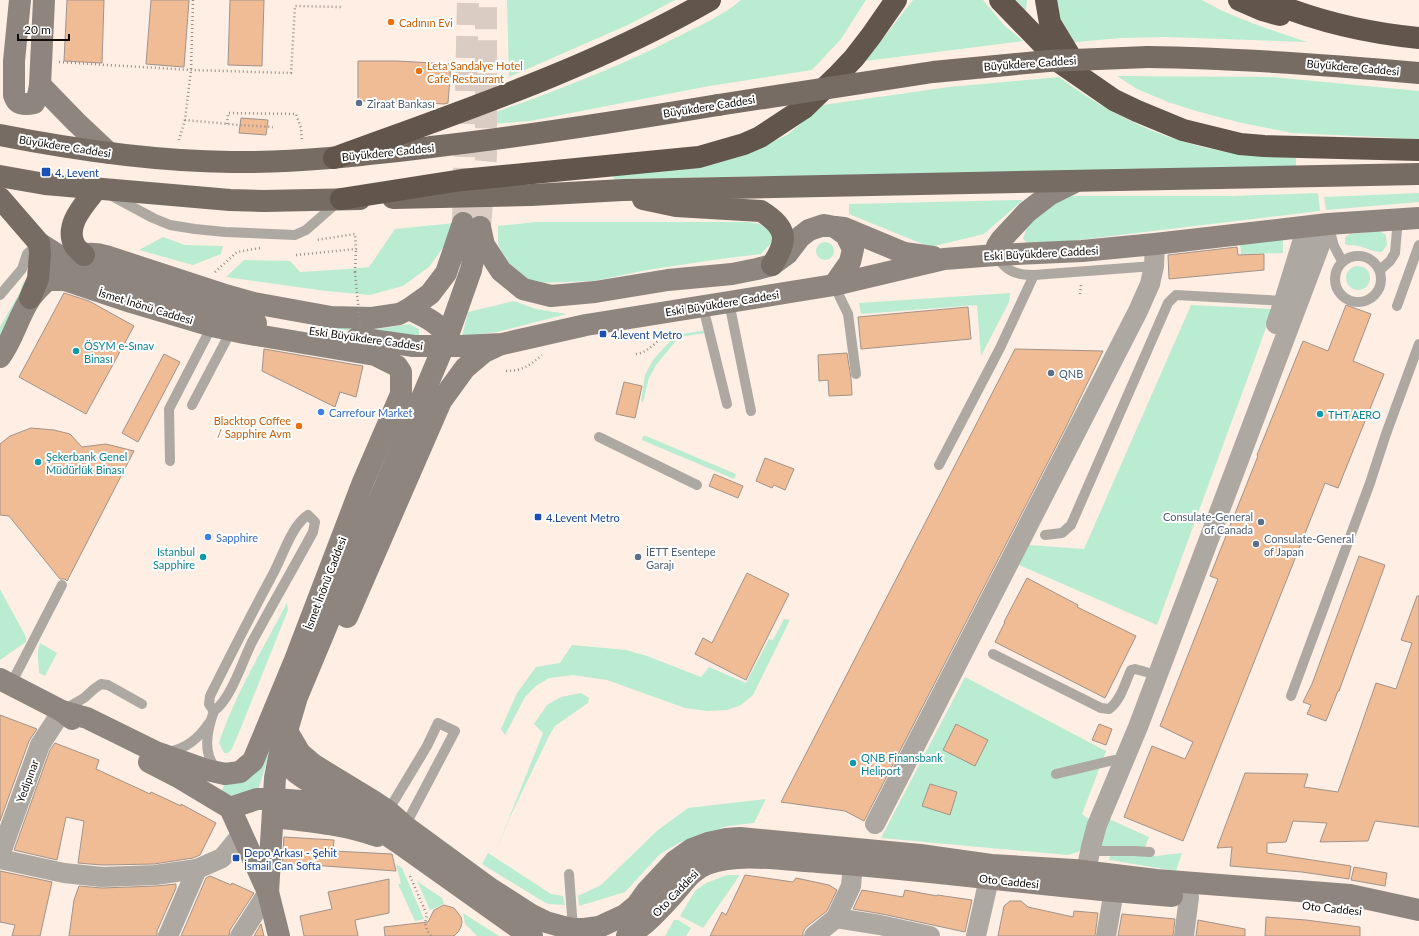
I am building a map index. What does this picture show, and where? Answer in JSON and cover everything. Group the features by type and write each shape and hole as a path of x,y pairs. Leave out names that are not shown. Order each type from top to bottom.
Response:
{"highway":[{"path":"334,158 520,90 649,33 710,0"},
{"path":"341,199 462,180 700,157 744,144 760,137 804,108 850,62 871,36 896,0"},
{"path":"1000,0 1062,64 1114,100 1163,123 1197,134 1240,144 1419,150"},
{"path":"1046,0 1050,23 1059,39 1070,56 1100,90"},
{"path":"1239,0 1262,10 1284,16 1313,18"},
{"path":"1266,0 1313,18 1353,28 1395,36 1419,38"}],"main road":[{"name":"Büyükdere Caddesi","path":"0,135 45,144 109,153 174,159 231,162 304,160 334,158 509,138 718,104 932,72 1048,61 1148,57 1212,58 1273,61 1419,73"},
{"path":"0,176 45,184 230,200 264,201 531,195 623,190 1419,174"},
{"path":"77,259 72,237 77,214 97,188"},
{"path":"623,190 647,200 676,206 761,211 773,218 779,225 782,233 783,242 780,253 772,265"},
{"path":"0,198 38,243 40,253 38,279 30,298"}],"street":[{"path":"20,0 14,61 14,95 15,100 21,104 27,105 34,103 38,96 40,85 44,0"},
{"path":"1353,28 1386,28 1419,31"},
{"path":"0,87 8,77 14,61"},
{"path":"40,85 109,153"},
{"path":"996,255 997,246 1004,236 1027,212 1049,195 1075,182"},
{"name":"Eski Büyükdere Caddesi","path":"38,243 77,259 77,267 257,323 414,346 454,342 502,344 586,325 834,285 944,259 1082,251 1306,226 1408,218"},
{"path":"1088,861 1097,825 1138,727 1328,224"},
{"path":"472,225 501,271 523,289 551,296 596,292 668,280 732,274 772,265 787,254 800,237 809,230 824,225 844,228 904,252 944,259"},
{"path":"0,357 30,298 48,280 77,259 95,254 112,258 254,303 331,317 372,318 399,314 409,309 430,294 446,273 472,225"},
{"name":"İsmet İnönü Caddesi","path":"268,892 270,798 280,747 297,697 454,342 471,270 472,225"},
{"path":"1094,813 1284,301 1306,226"},
{"path":"834,285 850,262 853,249 846,235 835,227"},
{"path":"875,824 1138,311 1150,284 1154,266 1155,244"},
{"name":"İsmet İnönü Caddesi","path":"48,280 65,280 131,302 222,328 375,355 397,366 401,372 402,380 401,394 363,482 298,653 253,761 240,772 221,773 207,770 156,752 87,718 62,711"},
{"path":"409,309 439,326 454,342"},
{"path":"502,344 484,352 465,368 441,401 309,701 287,730 287,764 308,781 380,813 402,835 419,857 526,934 532,936"},
{"path":"5,682 62,711 89,731 180,778 230,808 270,798 329,824 402,835 530,914 546,922 573,929 599,926 625,915 638,904 647,891 675,861 692,849 708,843 740,838 904,854 990,872 976,936"},
{"name":"Yedipınar","path":"0,855 40,745 62,711"},
{"path":"287,730 300,753 314,765 388,811 402,835"},
{"name":"İsmet İnönü Caddesi","path":"230,808 268,892 279,936"},
{"path":"0,859 64,873 102,877 155,875 197,869 222,858 241,835"},
{"name":"Oto Caddesi","path":"627,936 646,924 695,870 708,864 730,858 760,858 990,872 1114,891 1349,908 1419,925"},
{"name":"Oto Caddesi","path":"990,872 1088,861 1156,880 1350,895 1419,910"},
{"path":"814,936 836,918 850,886 853,864"},
{"path":"168,936 197,869"},
{"path":"1106,936 1114,891"},
{"path":"240,936 268,892"},
{"path":"1184,936 1189,897"},
{"path":"836,918 880,925 930,936"}],"lane":[{"path":"97,188 153,218 170,224 195,229 225,232 295,235 306,230 341,199"},
{"path":"1380,270 1390,261 1395,253 1408,218"},
{"path":"1328,224 1334,246 1342,261"},
{"path":"0,295 22,269 27,254 38,243"},
{"path":"1397,306 1419,245"},
{"path":"996,255 1002,264 1019,275 1154,266"},
{"path":"1361,255 1376,263 1382,277 1381,285 1377,293 1364,302 1356,302 1343,297 1335,285 1336,271 1342,261 1361,255"},
{"path":"940,465 1000,348 1034,275"},
{"path":"834,285 848,314 856,374"},
{"path":"1045,535 1062,533 1071,525 1168,303 1176,295 1284,301"},
{"path":"729,302 751,411"},
{"path":"703,307 727,404"},
{"path":"192,405 222,328"},
{"path":"170,461 169,409 222,328"},
{"path":"1290,696 1370,483 1386,434 1419,344"},
{"path":"599,436 697,485"},
{"path":"214,711 209,704 210,696 297,526 302,519 308,515 315,522 313,532 252,643 226,698 214,711 210,722 206,750 215,767 221,773"},
{"path":"5,682 62,585"},
{"path":"993,654 1101,708 1110,709 1114,706 1131,670 1135,669 1146,672"},
{"path":"62,711 84,698 101,684 108,685 142,704"},
{"path":"156,752 168,752 187,746 201,734 210,722"},
{"path":"388,811 427,746 438,723 455,731 402,835"},
{"path":"427,746 443,754"},
{"path":"1056,774 1114,760"},
{"path":"1088,861 1133,851 1144,853 1150,852"},
{"path":"569,874 573,929"}],"path":[{"path":"193,0 191,70 185,120 273,127"},
{"path":"41,60 191,70 291,72 295,6 341,7"},
{"path":"227,124 228,112 296,114 301,128 304,160"},
{"path":"316,240 355,234 356,249 354,272 361,334"},
{"path":"215,272 237,252 260,248"},
{"path":"296,255 356,249"},
{"path":"636,354 641,354 661,337 671,332 678,331"},
{"path":"506,371 522,370 544,354"},
{"path":"419,857 410,875 427,915 425,923 431,936"}],"green space":[{"path":"507,0 675,0 630,24 509,77"},
{"path":"741,0 866,0 841,39 812,70 709,86 530,121 477,125 476,119 528,101 653,49 710,20"},
{"path":"913,0 983,0 1005,26 1023,41 865,61"},
{"path":"1016,0 1027,0 1026,11"},
{"path":"1054,0 1202,0 1240,18 1307,42 1167,37 1120,38 1067,43"},
{"path":"1117,76 1272,77 1419,91 1419,139 1292,133 1242,123 1168,102 1137,89"},
{"path":"1059,77 1116,114 1157,133 1223,151 1259,156 1296,158 1296,167 614,179 613,174 749,153 787,135 823,105 949,87"},
{"path":"1318,193 1320,211 1036,245 1027,243 1023,239 1026,230 1037,215 1061,196 1233,196"},
{"path":"1419,193 1419,202 1326,210 1324,197"},
{"path":"1023,200 984,234 930,247 849,214 849,204"},
{"path":"535,222 747,222 760,224 772,233 772,242 761,254 647,270 594,281 535,283 522,278 507,264 498,244 498,226"},
{"path":"455,223 447,242 429,267 403,286 370,295 326,291 226,277 244,260 290,261 300,272 369,267 395,229"},
{"path":"1379,231 1386,235 1387,245 1382,252 1345,244 1345,237 1350,234"},
{"path":"1283,234 1283,253 1241,254 1240,241"},
{"path":"163,237 185,245 223,246 221,254 193,265 139,250"},
{"path":"821,242 829,242 834,247 832,258 829,260 821,260 816,255 816,247"},
{"path":"1353,266 1363,266 1370,273 1370,283 1363,290 1353,290 1346,283 1346,273"},
{"path":"23,282 26,282 0,337 0,327 20,292"},
{"path":"1010,293 1009,302 981,356 977,305 861,314 859,303"},
{"path":"514,301 536,309 567,314 497,332 462,336 468,312"},
{"path":"1191,305 1273,309 1157,625 1019,565 1029,545 1084,549"},
{"path":"322,324 378,329 409,324 419,329 419,337 322,328"},
{"path":"706,330 706,333 679,337 656,365 649,378 643,402 641,402 645,375 653,360 676,335"},
{"path":"643,436 736,474 734,479 642,440"},
{"path":"0,589 26,637 26,642 0,660"},
{"path":"287,603 288,610 232,749 228,753 224,753 219,743 233,707"},
{"path":"784,619 790,620 753,695 741,705 727,710 707,711 685,708 607,680 573,675 549,678 536,686 525,697 505,735 501,729 517,693 536,667 560,663 572,645 626,650 647,656 701,677 709,667 746,683 769,639 773,640"},
{"path":"40,643 57,653 45,676 39,673 38,654"},
{"path":"965,677 1106,751 1082,814 1093,822 1084,846 1078,852 1068,855 881,838"},
{"path":"581,693 589,698 588,703 555,726 510,817 495,853 543,733 534,724 547,705 561,697"},
{"path":"272,744 257,794 254,798 220,796 225,782"},
{"path":"766,799 754,823 728,826 679,843 660,854 625,892 579,906 578,896 601,885 658,830 688,808"},
{"path":"1109,819 1149,837 1144,850 1102,848 1099,844"},
{"path":"488,853 551,894 563,896 565,905 549,904 544,902 482,864"},
{"path":"1111,853 1156,856 1182,853 1176,871 1109,860"},
{"path":"396,864 402,868 424,919 415,921 398,884 401,884"},
{"path":"727,875 740,875 703,928 680,916 695,891 706,883"},
{"path":"417,881 442,898 444,904 430,910"},
{"path":"463,913 499,936 477,936 465,924"},
{"path":"674,920 678,920 691,928 686,936 665,936"}],"building":[{"path":"67,0 104,0 102,63 64,61"},
{"path":"151,0 189,0 184,67 146,64"},
{"path":"230,0 264,0 262,66 228,65"},
{"path":"358,61 397,61 451,64 448,103 358,101"},
{"path":"241,118 268,120 266,135 239,133"},
{"path":"1237,247 1238,255 1264,254 1264,270 1169,279 1168,255"},
{"name":"ÖSYM e-Sınav Binası","path":"64,293 89,301 134,326 86,414 19,377"},
{"path":"1346,305 1371,314 1353,361 1384,374 1338,488 1325,483 1183,841 1124,817 1152,746 1185,759 1193,742 1160,726 1218,579 1210,576 1303,341 1328,351"},
{"path":"968,307 971,339 861,349 858,317"},
{"path":"264,349 363,366 356,397 340,392 335,407 262,371"},
{"path":"1015,349 1103,351 1066,427 864,821 845,811 781,802"},
{"path":"847,353 852,395 829,396 828,380 819,381 818,355"},
{"path":"164,354 180,362 138,442 122,433"},
{"path":"624,382 642,386 635,418 616,414"},
{"path":"31,428 54,430 70,434 82,447 106,444 134,451 67,581 65,579 60,579 9,516 0,515 0,444 10,436"},
{"path":"765,458 794,469 785,490 774,485 772,488 756,481"},
{"path":"714,474 743,486 738,498 709,486"},
{"path":"1359,556 1385,565 1339,691 1326,721 1307,714 1311,705 1303,702 1312,684"},
{"path":"747,573 789,594 746,680 695,654 703,638 712,643"},
{"path":"1027,578 1078,605 1077,607 1136,636 1105,698 995,642"},
{"path":"1417,596 1419,596 1419,827 1375,821 1368,841 1320,842 1327,823 1293,821 1286,842 1267,843 1267,853 1351,866 1349,879 1302,872 1230,866 1232,847 1217,848 1245,773 1308,774 1304,787 1338,792 1376,683 1396,689 1412,643 1401,640"},
{"path":"0,715 37,729 29,741 0,821"},
{"path":"956,724 988,740 975,766 943,750"},
{"path":"1099,724 1112,729 1106,745 1092,740"},
{"path":"55,743 99,760 96,769 150,794 151,792 181,806 181,804 216,823 200,855 193,858 154,864 102,865 78,863 84,821 66,817 57,860 14,850 50,750"},
{"path":"930,784 957,792 950,815 922,806"},
{"path":"284,837 334,840 333,851 392,854 396,871 282,863"},
{"path":"1354,867 1387,873 1385,886 1351,880"},
{"path":"0,871 52,882 40,936 12,936 15,925 0,922"},
{"path":"745,875 793,882 796,878 829,885 837,890 827,911 806,927 803,932 803,936 710,936 722,912 726,915"},
{"path":"210,876 231,885 232,883 254,893 230,930 229,936 181,936 206,878"},
{"path":"389,879 389,913 355,920 358,936 304,936 300,916 332,909 328,892"},
{"path":"176,884 176,888 157,931 157,936 69,936 74,900 79,886 102,888"},
{"path":"862,890 903,897 905,890 937,896 972,900 965,932 853,909"},
{"path":"1010,901 1021,901 1028,907 1073,917 1074,911 1098,913 1095,936 998,936 1004,906"},
{"path":"444,905 454,908 461,917 461,927 454,936 385,936 384,927 428,922 434,910"},
{"path":"1122,914 1175,919 1173,936 1118,936"},
{"path":"1266,917 1306,920 1360,927 1360,936 1265,936"},
{"path":"1198,920 1245,929 1245,936 1196,936"},
{"path":"261,924 264,936 254,936"}],"tunnel":[{"path":"463,223 468,0"},
{"path":"480,227 486,156 486,0"}],"place":[{"name":"Cadının Evi","path":"391,22"},
{"name":"Leta Sandalye Hotel Cafe Restaurant","path":"419,71"},
{"name":"Ziraat Bankası","path":"359,103"},
{"name":"4. Levent","path":"46,172"},
{"name":"4.levent Metro","path":"603,334"},
{"name":"ÖSYM e-Sınav Binası","path":"76,351"},
{"name":"QNB","path":"1051,373"},
{"name":"Carrefour Market","path":"321,412"},
{"name":"THT AERO","path":"1320,414"},
{"name":"Blacktop Coffee / Sapphire Avm","path":"299,426"},
{"name":"Şekerbank Genel Müdürlük Binası","path":"38,462"},
{"name":"4.Levent Metro","path":"538,517"},
{"name":"Consulate-General of Canada","path":"1261,522"},
{"name":"Sapphire","path":"208,537"},
{"name":"Consulate-General of Japan","path":"1256,544"},
{"name":"Istanbul Sapphire","path":"203,557"},
{"name":"İETT Esentepe Garajı","path":"638,557"},
{"name":"QNB Finansbank Heliport","path":"853,763"},
{"name":"Depo Arkası - Şehit İsmail Can Softa","path":"236,858"}]}
